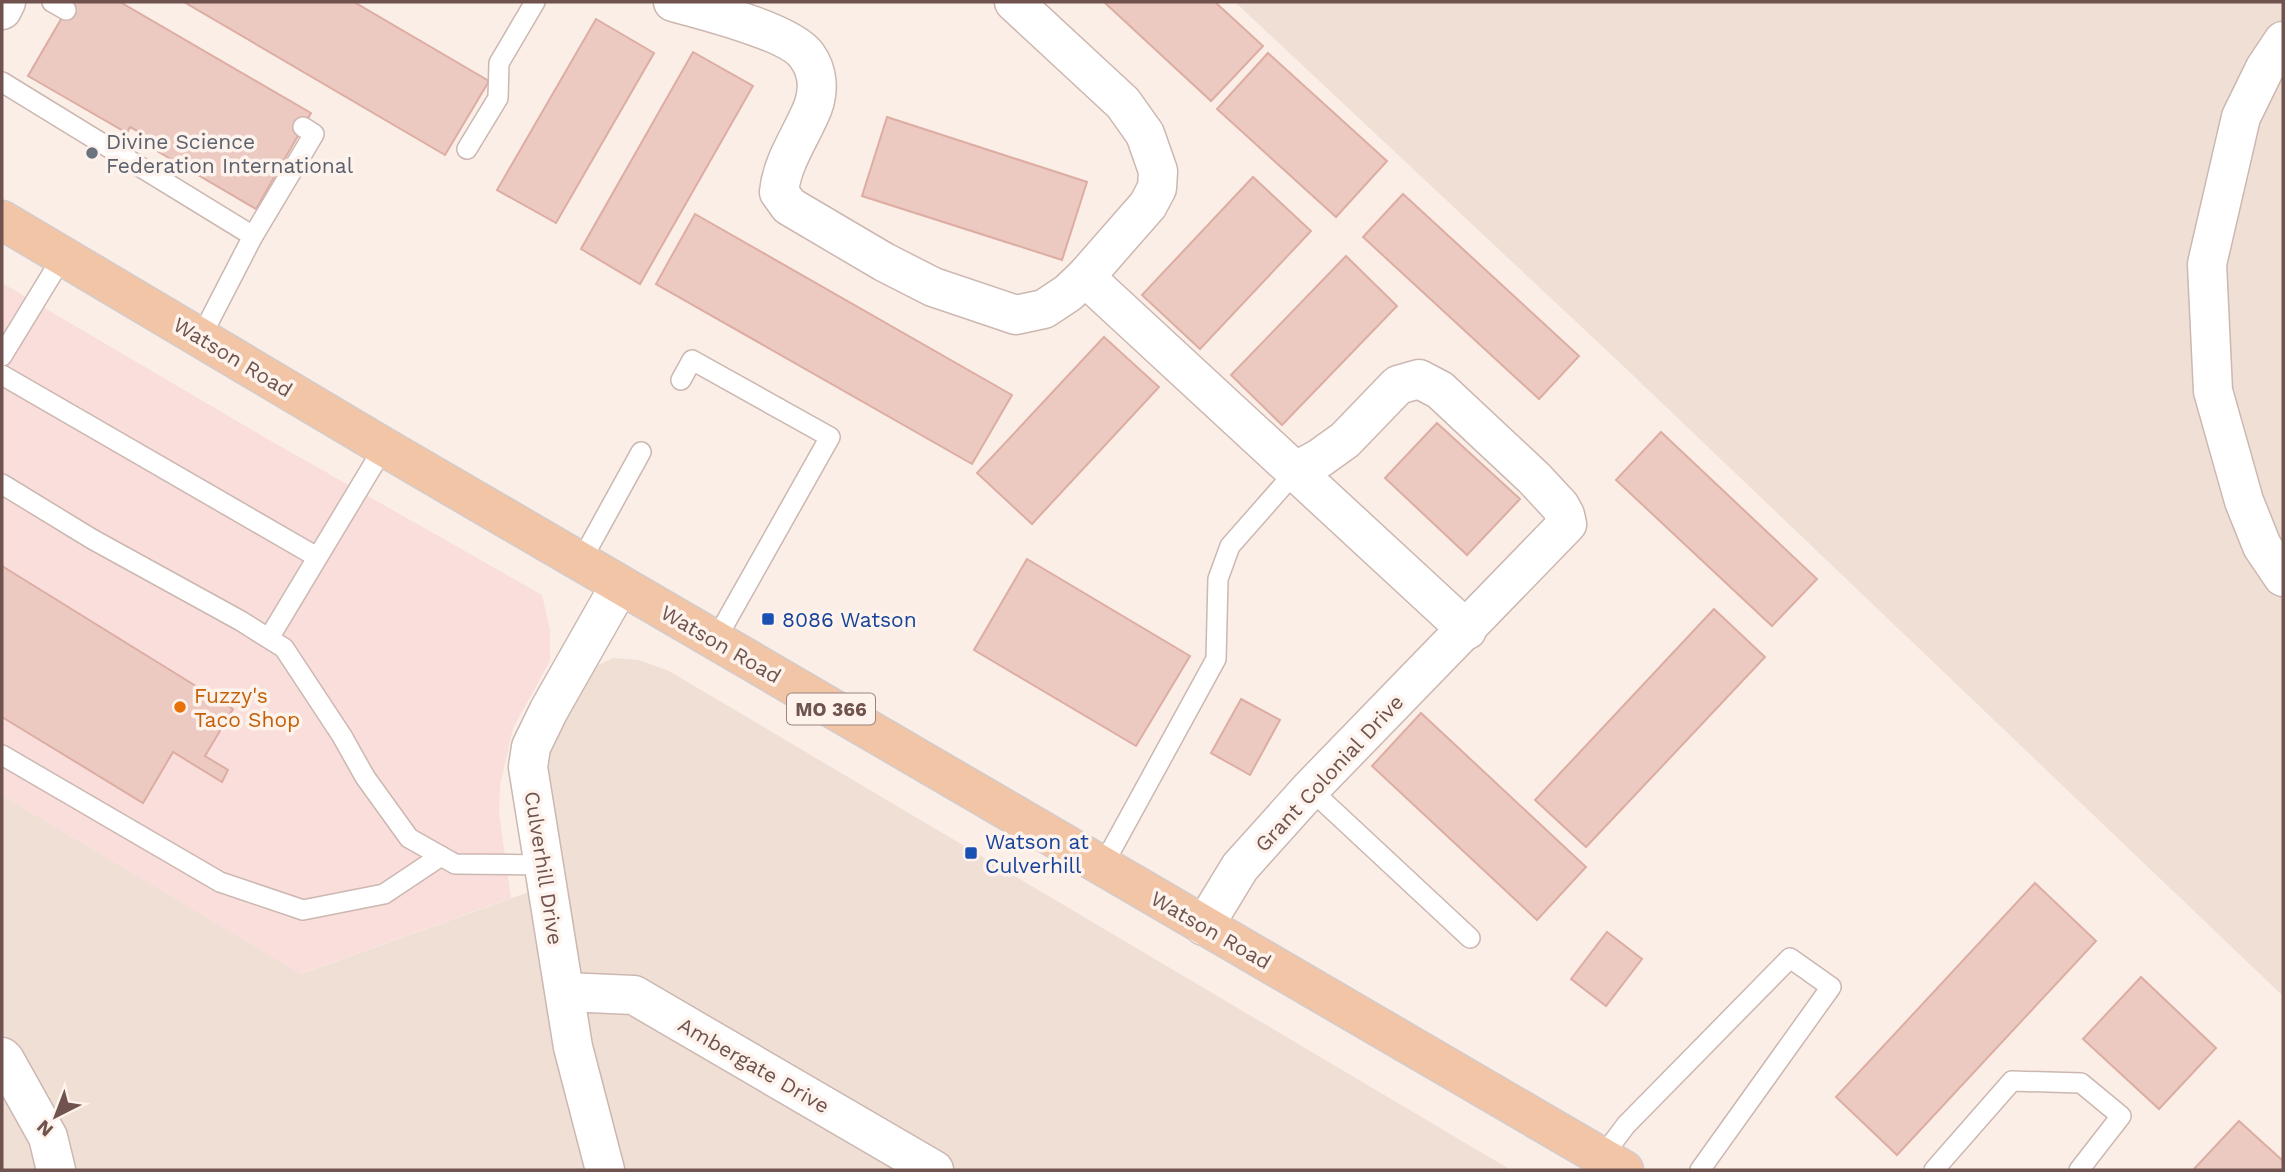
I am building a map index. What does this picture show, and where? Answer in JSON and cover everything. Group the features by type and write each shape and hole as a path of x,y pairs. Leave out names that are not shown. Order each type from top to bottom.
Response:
{"main road":[{"name":"Watson Road","path":"2,220 715,641 1613,1164"}],"street":[{"path":"2,9 6,2"},
{"path":"673,2 734,19 793,43 807,55 818,90 780,176 779,192 789,206 884,262 933,287 1016,315 1044,309 1068,293 1085,277 1148,205 1157,188 1158,171 1145,134 1123,103 1014,2"},
{"path":"2283,41 2265,68 2242,117 2207,264 2213,391 2244,501 2262,546 2283,577"},
{"path":"1085,277 1466,630"},
{"name":"Grant Colonial Drive","path":"1204,926 1240,867 1310,789 1567,524 1560,506 1489,435 1440,390 1419,379 1398,385 1345,440 1296,471"},
{"name":"Culverhill Drive","path":"605,1170 573,1047 528,767 531,747 549,710 620,585"},
{"name":"Ambergate Drive","path":"565,992 634,995 934,1170"},
{"path":"2,1057 48,1137 57,1170"}],"lane":[{"path":"467,149 498,98 499,63 535,2"},
{"path":"2,82 253,236"},
{"path":"201,337 253,236 314,134 303,127"},
{"path":"2,356 63,256"},
{"path":"681,380 692,360 830,437 715,641"},
{"path":"2,375 317,557"},
{"path":"269,638 384,447"},
{"path":"581,561 641,452"},
{"path":"1102,867 1216,659 1218,579 1230,546 1296,471"},
{"path":"2,484 92,539 242,621 284,648 342,736 365,777 409,838 456,864 544,865"},
{"path":"2,755 220,882 303,910 384,894 441,856"},
{"path":"1310,789 1470,938"},
{"path":"1613,1164 1626,1125 1790,958 1831,987 1700,1170"},
{"path":"1934,1170 2012,1081 2081,1083 2121,1116 2079,1170"}],"shaded area":[{"path":"1235,2 2283,2 2283,996 1619,362"},
{"path":"2,283 264,437 542,595 550,630 550,661 513,728 500,786 499,813 511,898 300,974 2,795"},
{"path":"613,658 639,660 669,671 1511,1170 2,1170 2,795 301,974 559,881 546,758 590,669"}],"building":[{"path":"71,2 120,2 311,113 256,209 157,151 161,144 130,127 127,133 28,76"},
{"path":"184,2 354,2 489,81 445,155"},
{"path":"1104,2 1215,2 1263,46 1211,101"},
{"path":"596,19 654,53 556,223 497,190"},
{"path":"693,52 753,86 640,284 581,249"},
{"path":"1268,53 1387,161 1336,217 1217,109"},
{"path":"887,117 1087,182 1062,260 862,196"},
{"path":"1253,177 1311,231 1200,349 1142,295"},
{"path":"1403,194 1579,356 1539,399 1363,237"},
{"path":"695,214 1012,395 972,464 656,284"},
{"path":"1346,256 1397,306 1282,425 1231,375"},
{"path":"1104,337 1159,387 1032,524 977,473"},
{"path":"1437,423 1520,499 1467,555 1385,478"},
{"path":"1661,432 1817,579 1772,626 1616,480"},
{"path":"1027,559 1190,656 1136,746 974,650"},
{"path":"2,566 233,709 205,756 228,770 222,782 173,752 143,803 2,717"},
{"path":"1714,609 1765,657 1586,847 1535,800"},
{"path":"1241,699 1280,720 1250,775 1211,753"},
{"path":"1421,713 1586,867 1537,920 1372,766"},
{"path":"2035,883 2096,941 1897,1155 1836,1097"},
{"path":"1607,932 1642,959 1606,1006 1571,979"},
{"path":"2141,977 2216,1048 2159,1109 2083,1039"},
{"path":"2239,1121 2283,1161 2283,1170 2193,1170"}],"place":[{"name":"Divine Science Federation International","path":"92,153"},
{"name":"8086 Watson","path":"768,619"},
{"name":"Fuzzy's Taco Shop","path":"180,707"},
{"name":"Watson at Culverhill","path":"971,853"}]}
